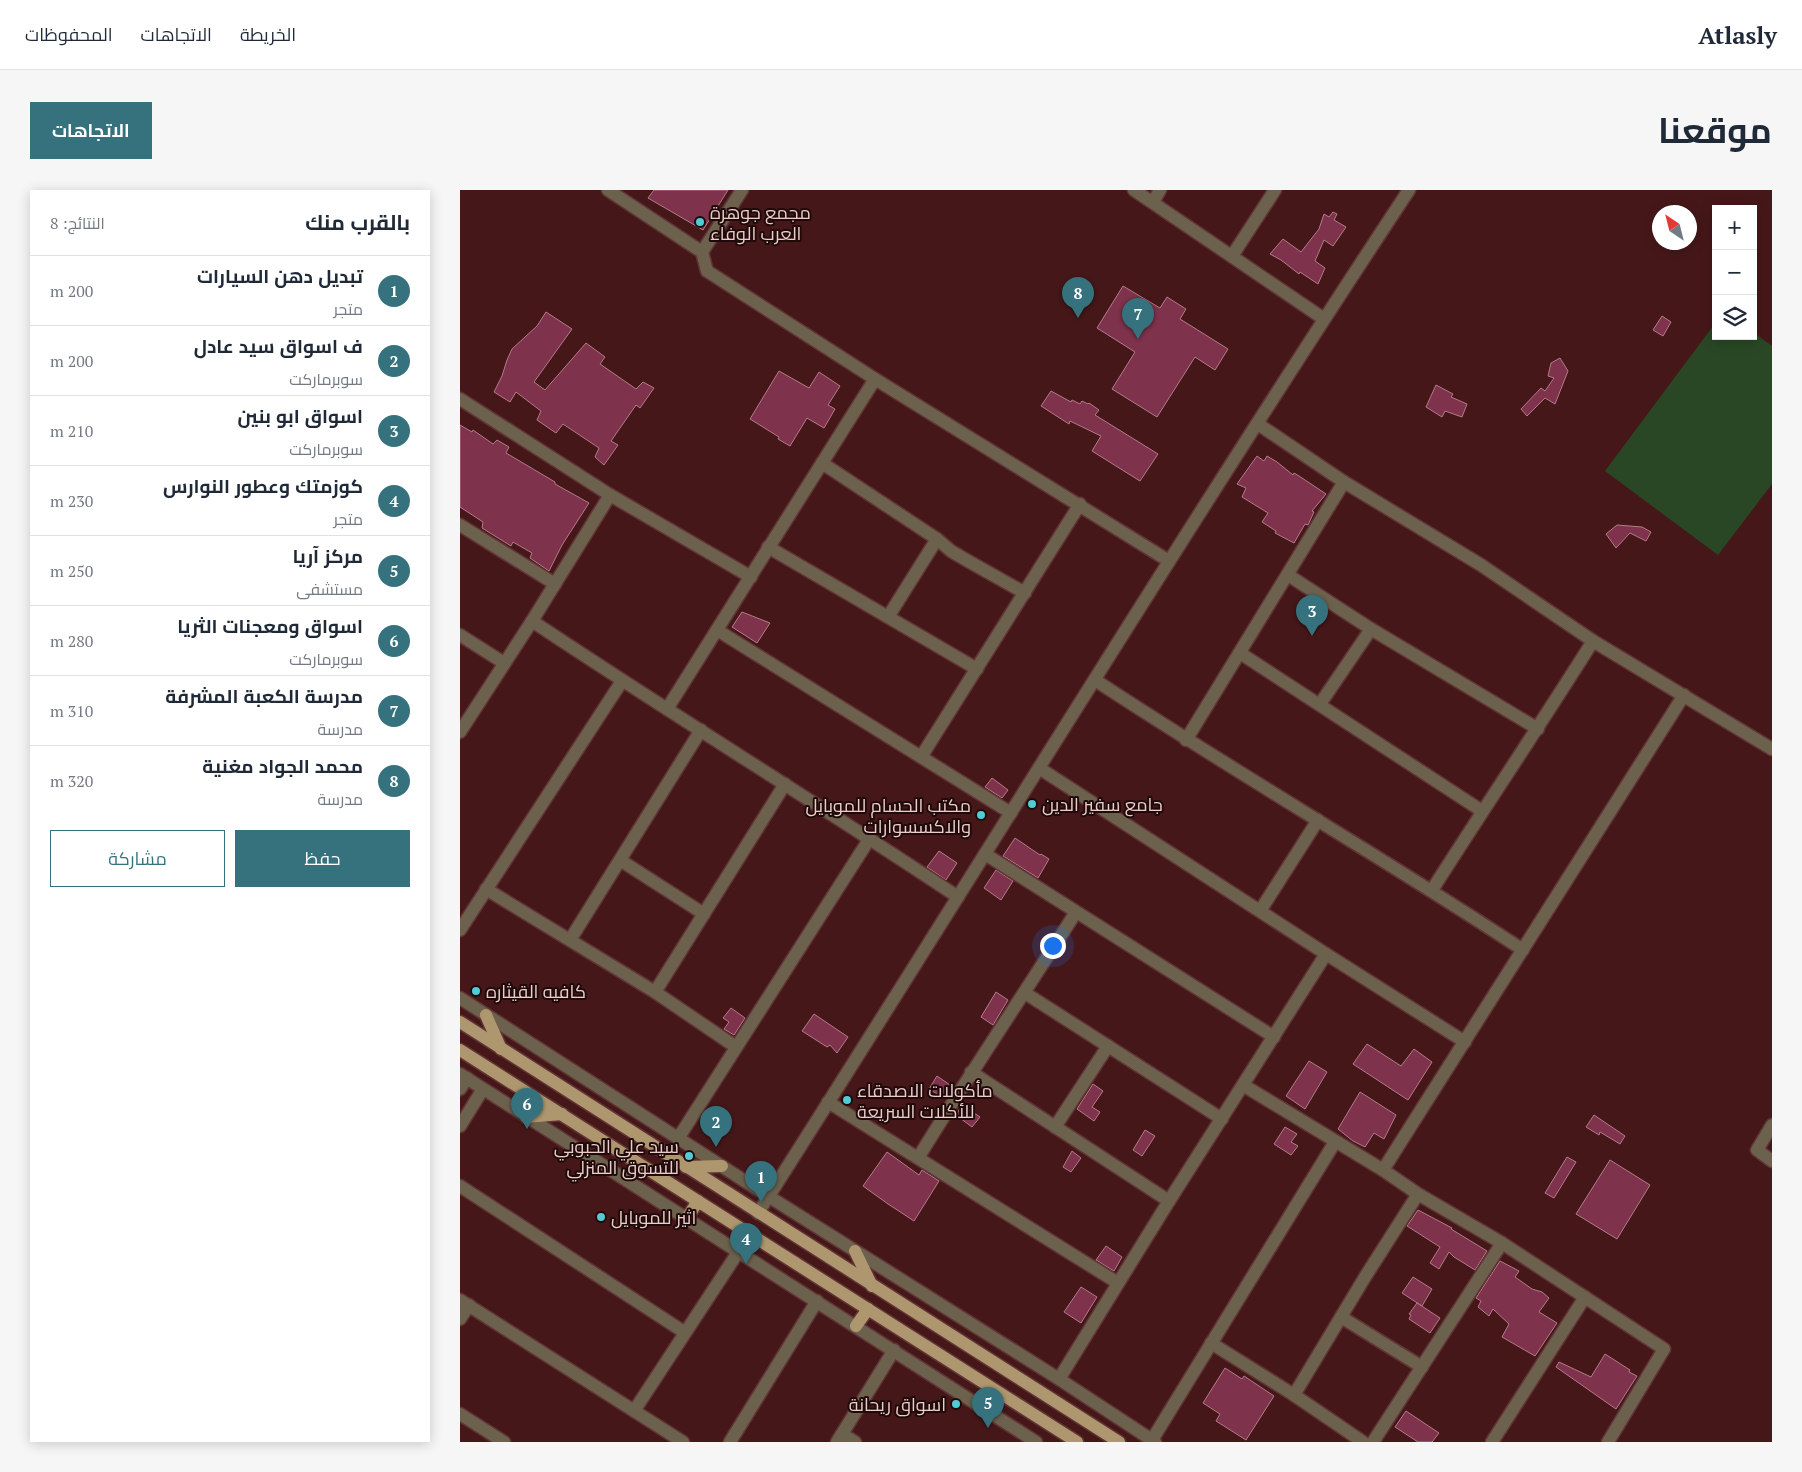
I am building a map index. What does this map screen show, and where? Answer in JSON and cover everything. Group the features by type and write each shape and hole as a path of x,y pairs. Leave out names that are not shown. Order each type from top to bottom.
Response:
{"main road":[{"path":"486,1015 501,1049"},
{"path":"460,1022 1117,1441"},
{"path":"460,1050 1077,1442"},
{"path":"526,1116 562,1114"},
{"path":"686,1167 722,1166"},
{"path":"687,1218 698,1201"},
{"path":"855,1251 872,1286"},
{"path":"856,1326 868,1309"}],"street":[{"path":"608,190 702,252 707,271 875,379 1080,504 1169,561"},
{"path":"702,252 742,190"},
{"path":"1134,190 1324,319"},
{"path":"1153,202 1160,190"},
{"path":"1232,256 1275,190"},
{"path":"758,1213 1169,561 1409,190"},
{"path":"667,709 875,379"},
{"path":"460,399 610,495 751,577"},
{"path":"1258,424 1344,482 1482,565 1593,641 1772,749"},
{"path":"822,463 960,556 1025,593"},
{"path":"1186,740 1344,482"},
{"path":"460,732 610,495"},
{"path":"922,757 1080,504"},
{"path":"460,525 555,584"},
{"path":"888,617 937,539"},
{"path":"768,547 977,669"},
{"path":"1288,575 1370,629 1538,729"},
{"path":"532,621 622,681 870,838 958,897"},
{"path":"1320,704 1370,629"},
{"path":"717,630 1011,813"},
{"path":"460,635 504,663"},
{"path":"1432,890 1538,729 1593,641"},
{"path":"1240,653 1482,812"},
{"path":"1095,680 1186,740 1432,890 1523,950"},
{"path":"460,930 622,681"},
{"path":"1383,1170 1684,695"},
{"path":"570,940 701,730"},
{"path":"1040,768 1465,1042"},
{"path":"655,992 785,784"},
{"path":"1260,911 1318,820"},
{"path":"678,1137 870,838"},
{"path":"985,854 1274,1038"},
{"path":"620,860 704,914"},
{"path":"486,889 655,992 736,1047"},
{"path":"918,1158 971,1072 1025,993 1076,912"},
{"path":"1060,1379 1169,1201 1326,954"},
{"path":"1025,993 1222,1119"},
{"path":"460,998 768,1196 1060,1379 1153,1441 1335,1142"},
{"path":"1055,1127 1108,1046"},
{"path":"971,1072 1169,1201"},
{"path":"462,1080 483,1089 526,1116 1036,1442"},
{"path":"1243,1085 1383,1170 1418,1194 1502,1243 1664,1348 1608,1442"},
{"path":"460,1126 483,1089"},
{"path":"828,1102 1118,1283"},
{"path":"1772,1125 1757,1150 1772,1161"},
{"path":"460,1186 684,1332"},
{"path":"1294,1395 1365,1277 1418,1194"},
{"path":"634,1411 750,1234"},
{"path":"1373,1442 1502,1243"},
{"path":"1492,1442 1585,1297"},
{"path":"730,1442 817,1301"},
{"path":"460,1319 464,1302 683,1442"},
{"path":"1341,1317 1422,1368"},
{"path":"1212,1343 1363,1442"},
{"path":"855,1442 840,1438 894,1350"},
{"path":"460,1414 502,1442"}],"green space":[{"path":"1712,327 1712,340 1757,340 1757,335 1772,346 1772,484 1718,555 1605,471"}],"building":[{"path":"654,190 728,190 703,230 648,198"},
{"path":"1333,212 1337,214 1334,220 1346,227 1333,246 1324,240 1315,261 1325,268 1318,284 1300,272 1299,274 1270,254 1283,239 1301,252 1319,229 1324,214 1329,217"},
{"path":"1123,286 1160,308 1167,297 1186,309 1180,319 1228,349 1215,370 1195,357 1157,417 1112,389 1135,352 1097,328"},
{"path":"546,312 572,329 534,382 545,390 586,343 605,357 600,364 636,389 643,382 654,388 640,408 636,405 611,441 618,445 604,465 595,457 599,448 563,424 556,433 537,420 541,411 516,392 510,402 494,392 512,349 537,326"},
{"path":"1662,316 1671,322 1663,336 1653,330"},
{"path":"1560,358 1568,371 1555,404 1545,398 1527,416 1521,409 1541,388 1545,391 1554,378 1548,376 1551,363"},
{"path":"779,371 809,388 819,372 840,386 828,405 835,409 824,428 807,418 790,446 750,419"},
{"path":"1436,385 1453,394 1451,397 1467,404 1462,417 1445,411 1442,417 1426,407"},
{"path":"1051,391 1071,402 1072,400 1080,404 1082,401 1089,403 1099,410 1095,415 1158,454 1140,481 1092,451 1101,436 1070,421 1069,424 1041,406"},
{"path":"460,425 472,432 473,430 493,444 497,440 509,447 506,453 589,503 562,545 549,571 530,558 532,553 513,542 511,546 482,528 483,522 460,507"},
{"path":"1257,456 1264,461 1267,456 1293,475 1294,473 1326,494 1312,511 1314,512 1308,525 1305,524 1294,543 1275,533 1276,531 1262,522 1268,513 1242,497 1246,488 1237,484"},
{"path":"1617,525 1642,527 1651,532 1646,541 1630,533 1616,548 1606,534"},
{"path":"742,612 770,623 757,643 732,627"},
{"path":"992,778 1008,790 1002,798 985,787"},
{"path":"1015,838 1049,859 1038,878 1003,856"},
{"path":"939,851 957,863 946,880 927,867"},
{"path":"996,870 1013,881 1001,900 984,888"},
{"path":"996,992 1008,1000 993,1025 981,1017"},
{"path":"731,1008 745,1018 734,1035 724,1029 729,1022 723,1018"},
{"path":"814,1014 848,1037 837,1053 830,1045 827,1047 802,1031"},
{"path":"1367,1044 1401,1066 1414,1049 1432,1062 1408,1100 1353,1064"},
{"path":"1309,1061 1327,1072 1305,1109 1286,1096"},
{"path":"937,1076 953,1087 944,1098 929,1089"},
{"path":"1093,1084 1103,1091 1092,1107 1100,1112 1094,1121 1077,1109"},
{"path":"1360,1092 1396,1115 1384,1139 1374,1133 1365,1147 1353,1141 1338,1129"},
{"path":"962,1105 980,1117 972,1127 956,1115"},
{"path":"1594,1115 1625,1136 1620,1144 1600,1132 1599,1135 1586,1127"},
{"path":"1285,1127 1297,1134 1291,1142 1298,1146 1291,1155 1274,1144"},
{"path":"1145,1130 1155,1136 1142,1156 1133,1150"},
{"path":"1072,1151 1081,1158 1071,1172 1063,1167"},
{"path":"887,1152 919,1175 922,1170 939,1181 914,1221 863,1186"},
{"path":"1567,1157 1576,1162 1554,1198 1545,1193"},
{"path":"1610,1160 1650,1185 1617,1239 1576,1214"},
{"path":"1418,1210 1452,1228 1487,1251 1475,1270 1449,1252 1439,1269 1430,1263 1440,1247 1407,1226"},
{"path":"1106,1246 1122,1257 1114,1271 1096,1260"},
{"path":"1500,1261 1519,1271 1515,1277 1549,1298 1539,1312 1557,1323 1535,1356 1502,1337 1509,1324 1493,1309 1489,1316 1478,1307 1481,1301 1476,1298"},
{"path":"1413,1277 1432,1289 1422,1306 1402,1293"},
{"path":"1081,1287 1097,1297 1081,1323 1064,1312"},
{"path":"1417,1303 1440,1318 1430,1333 1409,1319 1411,1315 1409,1314"},
{"path":"1605,1354 1637,1376 1616,1409 1556,1367 1559,1362 1591,1377"},
{"path":"1225,1368 1242,1379 1244,1376 1274,1396 1246,1440 1216,1421 1220,1414 1203,1403"},
{"path":"1406,1411 1439,1433 1432,1442 1418,1442 1395,1427"}],"place":[{"name":"مجمع جوهرة العرب الوفاء","path":"700,222"},
{"name":"محمد الجواد مغنية","path":"1078,318"},
{"name":"مدرسة الكعبة المشرفة","path":"1138,339"},
{"name":"اسواق ابو بنين","path":"1312,636"},
{"name":"جامع سفير الدين","path":"1032,804"},
{"name":"مكتب الحسام للموبايل والاكسسوارات","path":"981,815"},
{"name":"كافيه القيثاره","path":"476,991"},
{"name":"مأكولات الاصدقاء للأكلات السريعة","path":"847,1100"},
{"name":"اسواق ومعجنات الثريا","path":"527,1129"},
{"name":"ف اسواق سيد عادل","path":"716,1147"},
{"name":"سيد علي الحبوبي للتسوق المنزلي","path":"689,1156"},
{"name":"تبديل دهن السيارات","path":"761,1202"},
{"name":"اثير للموبايل","path":"601,1217"},
{"name":"كوزمتك وعطور النوارس","path":"746,1264"},
{"name":"اسواق ريحانة","path":"956,1404"},
{"name":"مركز آريا","path":"988,1428"}]}
